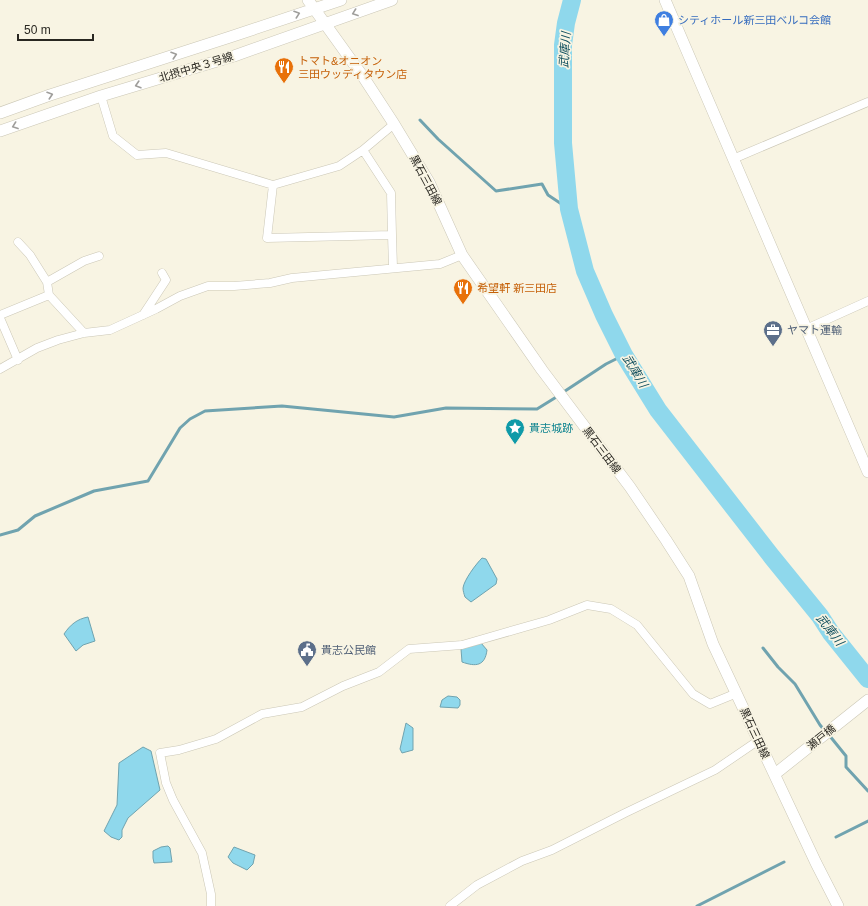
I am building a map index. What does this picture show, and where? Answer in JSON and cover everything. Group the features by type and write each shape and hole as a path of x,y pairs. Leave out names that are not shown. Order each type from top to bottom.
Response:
{"street":[{"name":"北摂中央３号線","path":"0,113 50,95 230,37 310,4 341,0"},
{"name":"北摂中央３号線","path":"0,131 101,96 234,56 392,0"},
{"path":"665,0 868,472"},
{"name":"黒石三田線","path":"310,4 394,124 429,182 462,255 555,387 634,493 688,576 713,644 816,863 838,906"},
{"path":"101,96 113,136 137,156 166,154 273,185 339,166 363,150 394,124"},
{"path":"734,159 868,102"},
{"path":"363,150 391,193 393,267"},
{"path":"273,185 267,238 392,235"},
{"path":"18,242 30,255 47,282 49,295 84,333"},
{"path":"0,369 37,348 58,340 84,333 110,330 180,296 208,286 234,286 270,283 292,278 393,267 440,264 462,255"},
{"path":"47,282 84,261 99,256"},
{"path":"142,315 166,280 162,273"},
{"path":"0,315 49,295"},
{"path":"806,329 868,301"},
{"path":"0,318 18,360"},
{"path":"211,906 211,894 202,853 173,800 166,783 160,753 179,750 216,739 262,714 302,707 343,686 379,672 409,649 462,646 549,620 587,605 611,609 637,625 694,694 710,704 737,693"},
{"name":"瀬戸橋","path":"775,774 868,700"},
{"path":"450,906 477,885 522,861 552,850 715,770 759,740"}],"water":[{"path":"482,558 486,559 497,579 496,584 471,602 465,597 463,588 468,577"},
{"path":"88,617 95,641 83,645 76,651 64,634 74,623 80,619"},
{"path":"481,643 487,650 482,662 476,665 462,662 461,649"},
{"path":"448,696 457,697 460,700 460,705 458,708 440,707 442,700"},
{"path":"406,723 413,728 413,750 402,753 400,749"},
{"path":"143,747 151,751 160,790 128,818 122,830 122,837 119,840 111,837 104,831 117,805 119,763"},
{"path":"168,846 170,848 172,862 154,863 153,851 161,847"},
{"path":"234,847 255,855 253,864 247,870 233,863 228,857"}],"waterway":[{"name":"武庫川","path":"572,0 566,23 563,45 563,143 569,209 585,271 604,315 624,355 658,410 868,679"},
{"path":"420,120 438,139 496,191 542,184 548,195 569,209"},
{"path":"562,393 606,364 624,355"},
{"path":"0,535 18,530 35,516 94,491 148,481 180,428 190,419 205,411 282,406 394,417 446,408 537,409 558,396"},
{"path":"763,648 778,667 795,684 825,731"},
{"path":"829,735 846,756 846,767 868,791"},
{"path":"836,837 868,821"},
{"path":"697,906 784,862"}],"place":[{"name":"シティホール新三田ベルコ会館","path":"664,37"},
{"name":"トマト&オニオン 三田ウッディタウン店","path":"284,84"},
{"name":"希望軒 新三田店","path":"463,305"},
{"name":"ヤマト運輸","path":"773,347"},
{"name":"貴志城跡","path":"515,445"},
{"name":"貴志公民館","path":"307,667"}]}
